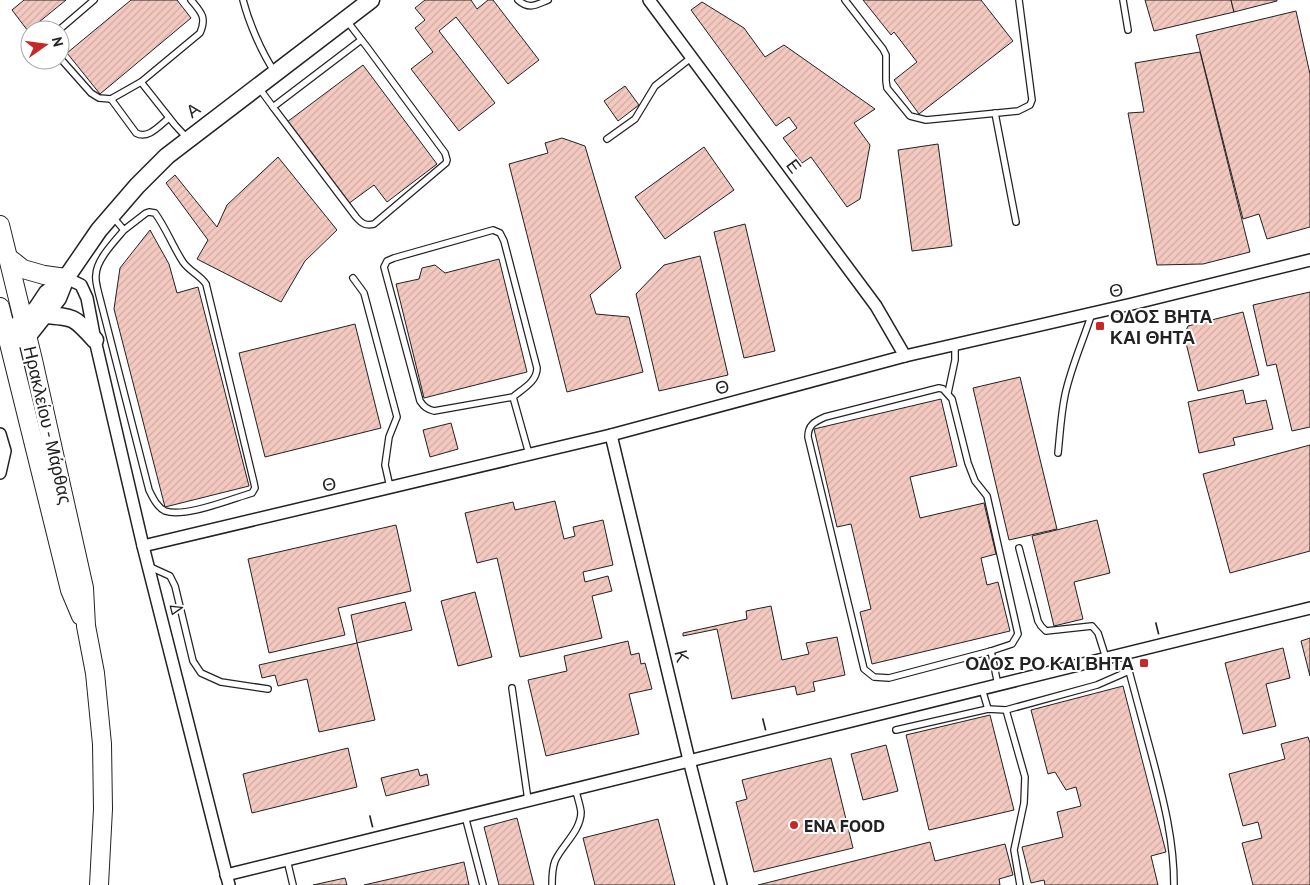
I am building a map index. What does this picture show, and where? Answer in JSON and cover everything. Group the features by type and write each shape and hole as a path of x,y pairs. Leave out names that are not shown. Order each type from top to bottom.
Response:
{"main road":[{"name":"Ηρακλείου - Μάρθας","path":"0,225 26,330 84,588 86,626 95,673 102,744 103,809 99,885"},
{"path":"9,258 23,269 44,275 66,278"},
{"name":"Ηρακλείου - Μάρθας","path":"0,307 4,337 70,590 86,626"}],"street":[{"name":"Ε","path":"649,0 876,306 906,356"},
{"name":"Α","path":"26,330 44,315 58,298 66,278 99,230 154,168 188,139 345,19 361,3"},
{"name":"Θ","path":"143,546 611,435 906,356 1310,260"},
{"name":"Α","path":"26,330 47,293 66,278"},
{"name":"Δ","path":"66,278 81,284 87,298 143,546 228,880"},
{"path":"44,315 69,317 79,322 95,340"},
{"path":"4,337 26,330"},
{"path":"0,434 5,451 0,472"},
{"name":"Κ","path":"611,435 720,885"},
{"name":"Ι","path":"228,880 287,860 1310,608"}],"lane":[{"path":"70,21 94,0"},
{"path":"70,69 94,96 99,98 111,99 141,82 200,33 203,26 203,15 191,0"},
{"path":"243,0 247,14 268,62 276,73"},
{"path":"518,0 525,6 532,6 548,0"},
{"path":"845,0 886,55 887,88 910,116 926,120 1018,111 1030,105 1032,100 1019,0"},
{"path":"1123,0 1128,30"},
{"path":"258,86 360,221 368,225 374,224 444,166 447,160 445,153 345,19"},
{"path":"273,107 361,40"},
{"path":"607,139 635,119 655,86 692,57"},
{"path":"141,82 188,139"},
{"path":"111,99 136,133 141,136 148,134 169,118"},
{"path":"995,113 1016,222"},
{"path":"146,213 155,213 183,262 190,270 200,276 206,284 254,483 255,488 252,493 190,511 174,512 164,510 156,504 149,490 98,291 96,274 106,252 124,230 146,213"},
{"path":"111,215 124,230"},
{"path":"493,230 500,233 504,241 537,368 535,378 513,397 434,410 425,408 420,401 384,267 387,261 493,230"},
{"path":"353,278 364,293 398,417 389,437 385,466 390,487"},
{"path":"1058,453 1065,395 1092,313"},
{"path":"948,393 955,360 955,345"},
{"path":"939,388 948,393 952,399 968,464 975,481 987,496 1018,634 1012,644 991,651 889,678 874,677 864,669 808,437 808,430 813,422 824,417 939,388"},
{"path":"513,397 529,454"},
{"path":"1019,548 1038,621 1041,626 1046,631 1092,626 1098,633 1106,659"},
{"path":"148,566 172,578 194,662 201,673 221,682 268,689"},
{"path":"991,651 998,685"},
{"path":"1125,654 1172,840 1174,885"},
{"path":"896,730 988,709 1006,710 1097,685 1129,671"},
{"path":"512,688 528,800"},
{"path":"982,689 988,709"},
{"path":"1006,710 1025,777 1024,803 1014,850 1020,885"},
{"path":"552,885 552,872 555,862 578,824 581,812 575,788"},
{"path":"465,816 483,885"},
{"path":"287,860 293,885"}],"building":[{"path":"24,0 66,0 41,20 20,20 12,10"},
{"path":"131,0 177,0 191,18 100,94 70,57 70,51"},
{"path":"425,0 471,0 477,9 488,0 493,0 539,60 508,84 456,17 439,31 495,103 459,131 411,69 433,52 415,28 425,20 415,8"},
{"path":"863,0 981,0 1013,41 919,114 894,80 917,62 894,32 891,35"},
{"path":"1145,0 1231,0 1234,12 1154,31"},
{"path":"1231,0 1277,0 1277,1 1234,12"},
{"path":"702,2 744,28 765,57 784,45 875,109 854,123 870,145 860,199 847,207 811,157 802,163 783,138 797,128 789,117 776,126 691,10"},
{"path":"1296,11 1310,74 1310,227 1267,239 1259,214 1243,219 1196,35"},
{"path":"1200,52 1250,252 1203,264 1157,265 1128,113 1144,112 1135,63"},
{"path":"363,65 437,164 387,202 374,185 348,204 287,122"},
{"path":"625,86 639,105 618,121 604,101"},
{"path":"562,138 585,146 621,268 590,295 596,314 629,317 643,372 567,392 509,164 548,153 545,143"},
{"path":"938,144 952,246 912,251 898,150"},
{"path":"704,147 734,190 665,239 635,197"},
{"path":"278,157 337,230 305,261 281,302 197,259 208,240 166,183 175,175 217,227 227,205"},
{"path":"745,224 775,351 744,358 714,232"},
{"path":"150,230 169,264 177,293 198,287 249,486 165,507 114,309 120,268"},
{"path":"700,256 728,375 659,391 636,294 664,265"},
{"path":"499,259 527,372 424,398 396,284 419,279 422,268 435,265 445,273"},
{"path":"1310,292 1310,427 1292,431 1276,364 1267,366 1253,305"},
{"path":"1243,312 1259,375 1198,391 1184,335 1188,326"},
{"path":"355,324 381,428 265,457 239,353"},
{"path":"1020,377 1057,529 1009,540 973,388"},
{"path":"1243,390 1246,404 1266,400 1273,429 1233,438 1235,445 1199,453 1188,402"},
{"path":"941,399 957,466 910,477 920,518 984,503 996,554 981,558 987,585 998,582 1010,631 872,664 860,612 871,609 851,524 837,527 814,429"},
{"path":"451,423 458,449 430,457 423,430"},
{"path":"1310,445 1310,551 1230,573 1203,474"},
{"path":"555,501 564,539 575,536 573,527 603,520 613,565 583,572 585,582 608,576 612,591 592,596 602,638 520,657 497,558 477,563 465,513 513,502 515,510"},
{"path":"1097,520 1110,573 1074,582 1083,619 1054,626 1032,536"},
{"path":"396,525 411,591 338,608 345,635 269,653 248,559"},
{"path":"475,592 492,657 458,666 441,601"},
{"path":"405,602 412,630 357,643 351,615"},
{"path":"771,606 782,660 809,654 806,643 837,637 845,675 813,682 815,691 797,695 795,686 732,699 717,629 683,636 683,633 747,619 746,611"},
{"path":"1310,638 1310,676 1301,641"},
{"path":"628,641 631,655 639,653 641,664 645,663 652,689 629,694 639,734 546,756 528,680 567,671 564,656"},
{"path":"357,643 375,720 319,732 307,679 278,686 275,675 262,678 259,665"},
{"path":"1283,648 1290,678 1266,684 1276,726 1243,734 1225,663"},
{"path":"1123,686 1166,852 1151,856 1158,885 1045,885 1044,880 1031,883 1022,847 1063,837 1057,812 1081,806 1076,787 1066,790 1055,772 1048,774 1031,710"},
{"path":"990,715 1014,810 929,830 906,735"},
{"path":"1308,737 1310,743 1310,885 1253,885 1242,843 1262,838 1258,822 1243,826 1229,774 1285,759 1281,744"},
{"path":"886,745 898,791 863,800 851,754"},
{"path":"348,748 357,787 252,813 243,774"},
{"name":"ENA FOOD","path":"831,758 853,848 754,872 736,802 747,799 742,780"},
{"path":"418,769 420,776 427,774 429,785 386,796 381,778"},
{"path":"517,818 534,885 499,885 484,827"},
{"path":"658,819 675,885 595,885 583,838"},
{"path":"930,842 935,861 1005,844 1013,875 999,879 1000,885 758,885"},
{"path":"464,862 469,885 364,885"},
{"path":"345,878 347,885 313,885"}],"place":[{"name":"ΟΔΟΣ ΒΗΤΑ ΚΑΙ ΘΗΤΑ","path":"1100,326"},
{"name":"ΟΔΟΣ ΡΟ ΚΑΙ ΒΗΤΑ","path":"1144,663"},
{"name":"ENA FOOD","path":"794,825"}]}
